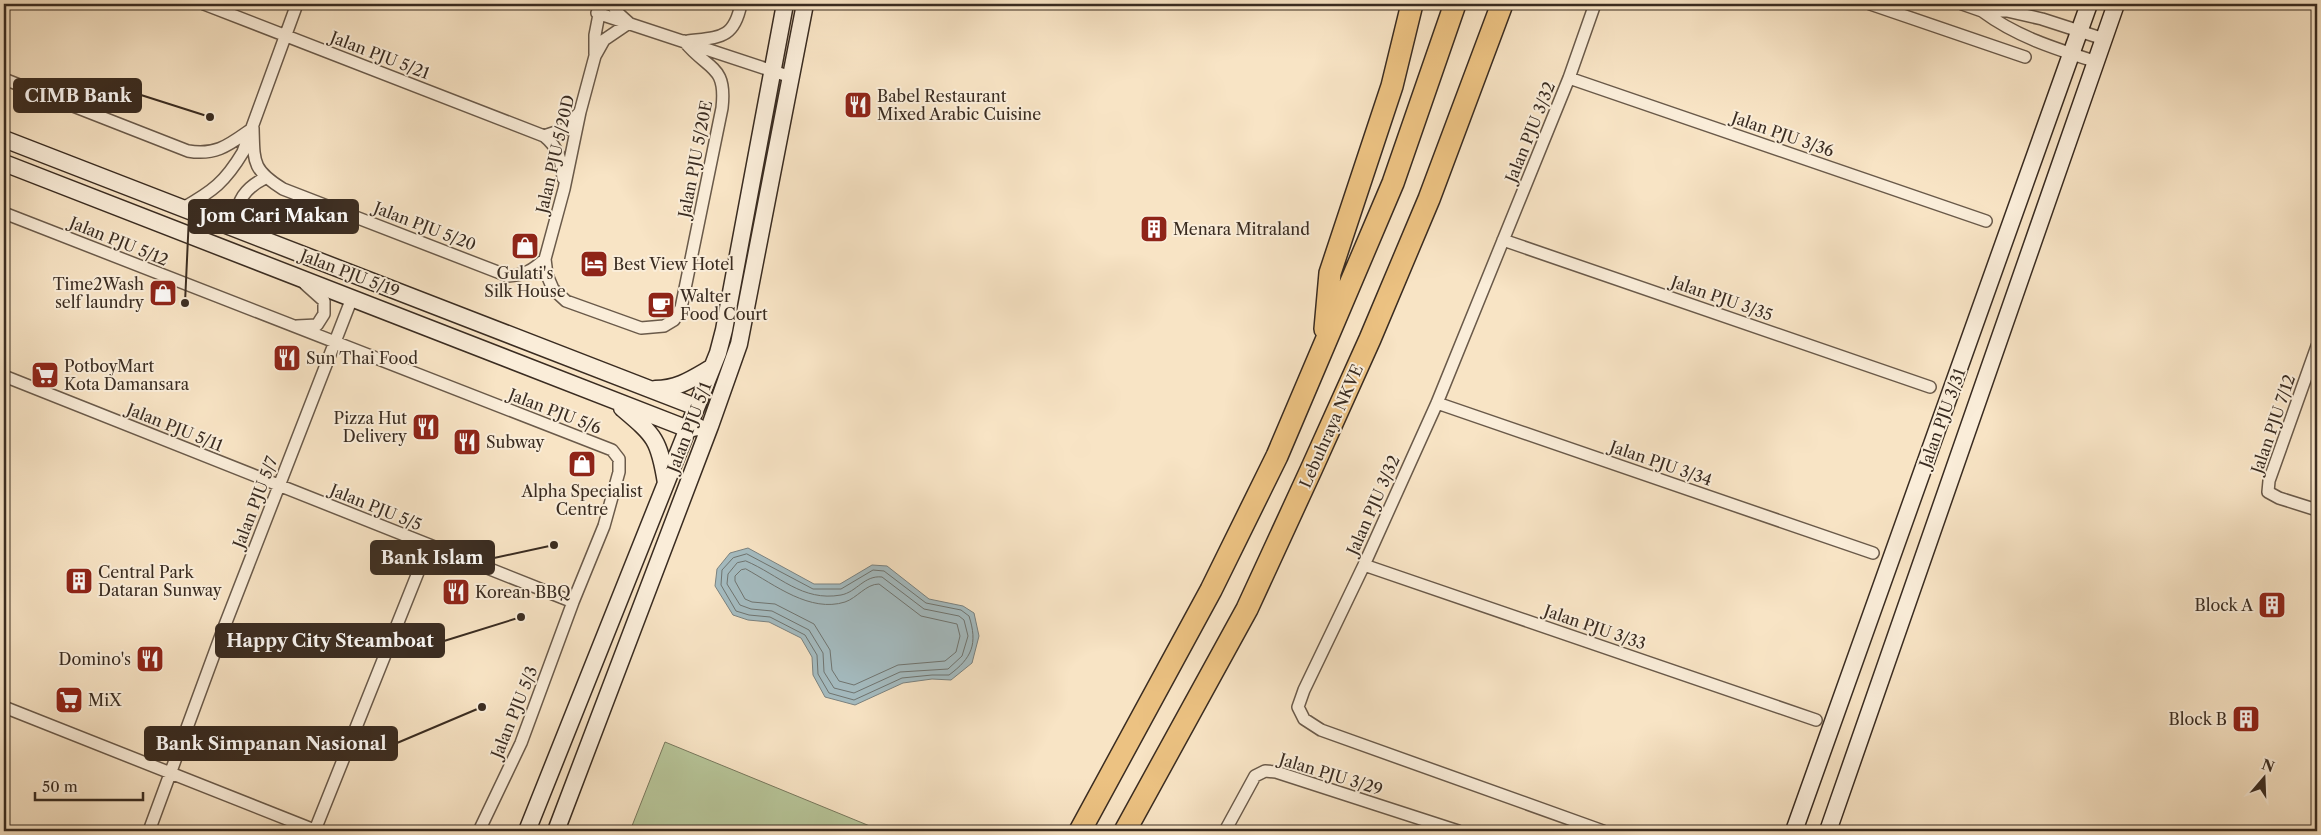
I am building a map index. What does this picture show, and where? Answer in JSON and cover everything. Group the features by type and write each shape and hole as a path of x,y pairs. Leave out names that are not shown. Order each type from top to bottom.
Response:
{"highway":[{"path":"1322,352 1330,273 1392,86 1412,4"},
{"path":"1080,831 1216,581 1277,456 1393,183 1454,4"},
{"name":"Lebuhraya NKVE","path":"1125,831 1247,609 1311,470 1370,339 1429,199 1502,4"}],"street":[{"name":"Jalan PJU 5/21","path":"204,4 544,136 555,145 561,158 564,190"},
{"path":"183,208 210,192 230,174 243,152 297,4"},
{"path":"612,4 618,14 629,23"},
{"path":"684,41 724,35 733,29 742,4"},
{"name":"Jalan PJU 5/1","path":"528,831 666,485 724,330 784,4"},
{"name":"Jalan PJU 5/1","path":"556,831 710,426 744,325 805,4"},
{"name":"Jalan PJU 3/32","path":"1595,4 1569,78 1437,403 1364,565 1304,690 1298,707 1304,719 1321,730 1603,831"},
{"path":"1870,4 2024,57"},
{"path":"1962,4 1982,11 2022,36 2097,62"},
{"name":"Jalan PJU 3/31","path":"1794,831 2089,4"},
{"name":"Jalan PJU 3/31","path":"1828,831 2116,4"},
{"path":"599,8 629,23 791,77"},
{"name":"Jalan PJU 5/20D","path":"595,56 594,35 599,8"},
{"path":"1982,11 2007,11 2080,30 2104,39"},
{"name":"Jalan PJU 5/20D","path":"545,259 564,190 580,112 595,56 604,40 629,23"},
{"name":"Jalan PJU 5/20E","path":"545,259 547,275 553,289 566,301 641,328 664,326 674,320 681,308 724,99 722,79 684,41"},
{"path":"4,78 188,151 202,153 215,151 227,146 253,128"},
{"name":"Jalan PJU 3/36","path":"1569,78 1986,221"},
{"path":"544,136 564,129 580,112"},
{"path":"231,227 243,195 252,185 265,178 255,160 253,128"},
{"name":"Jalan PJU 5/19","path":"4,139 696,407"},
{"name":"Jalan PJU 5/19","path":"4,163 688,428"},
{"name":"Jalan PJU 5/20","path":"265,178 283,188 508,276 521,275 534,270 545,259"},
{"name":"Jalan PJU 5/12","path":"4,213 335,342"},
{"name":"Jalan PJU 3/35","path":"1503,240 1930,387"},
{"path":"291,326 317,325 320,322 325,307 320,297 298,277"},
{"name":"Jalan PJU 5/7","path":"149,831 223,630 352,298"},
{"name":"Jalan PJU 5/6","path":"335,342 612,450 619,459 619,472 604,526 573,602"},
{"name":"Jalan PJU 7/12","path":"2317,346 2268,481 2268,492 2279,498 2317,510"},
{"path":"650,390 671,389 686,384 711,368"},
{"name":"Jalan PJU 5/11","path":"4,376 279,485"},
{"path":"614,400 644,426 657,441 662,456 666,485"},
{"name":"Jalan PJU 3/34","path":"1437,403 1873,553"},
{"path":"696,407 710,426"},
{"path":"688,428 710,426"},
{"name":"Jalan PJU 5/5","path":"279,485 573,602"},
{"path":"4,707 316,831 429,545"},
{"name":"Jalan PJU 3/33","path":"1364,565 1816,720"},
{"name":"Jalan PJU 5/3","path":"479,831 521,743 573,602"},
{"name":"Jalan PJU 3/29","path":"1225,831 1255,776 1265,772 1276,772 1458,831"}],"green space":[{"path":"665,742 882,831 630,831"}],"water":[{"path":"748,548 814,584 840,584 872,565 887,566 929,599 963,606 974,613 979,636 972,663 951,680 932,679 903,683 855,705 825,697 813,675 812,657 801,638 769,622 748,620 733,615 715,586 717,569 730,553"}],"place":[{"name":"Babel Restaurant Mixed Arabic Cuisine","path":"858,105"},
{"name":"CIMB Bank","path":"210,117"},
{"name":"Menara Mitraland","path":"1154,229"},
{"name":"Gulati's Silk House","path":"525,246"},
{"name":"Best View Hotel","path":"594,264"},
{"name":"Time2Wash self laundry","path":"163,293"},
{"name":"Jom Cari Makan","path":"185,303"},
{"name":"Walter Food Court","path":"661,305"},
{"name":"Sun Thai Food","path":"287,358"},
{"name":"PotboyMart Kota Damansara","path":"45,375"},
{"name":"Pizza Hut Delivery","path":"426,427"},
{"name":"Subway","path":"467,442"},
{"name":"Alpha Specialist Centre","path":"582,464"},
{"name":"Bank Islam","path":"554,545"},
{"name":"Central Park Dataran Sunway","path":"79,581"},
{"name":"Korean BBQ","path":"456,592"},
{"name":"Block A","path":"2272,605"},
{"name":"Happy City Steamboat","path":"521,617"},
{"name":"Domino's","path":"150,659"},
{"name":"MiX","path":"69,700"},
{"name":"Bank Simpanan Nasional","path":"482,707"},
{"name":"Block B","path":"2246,719"}]}
